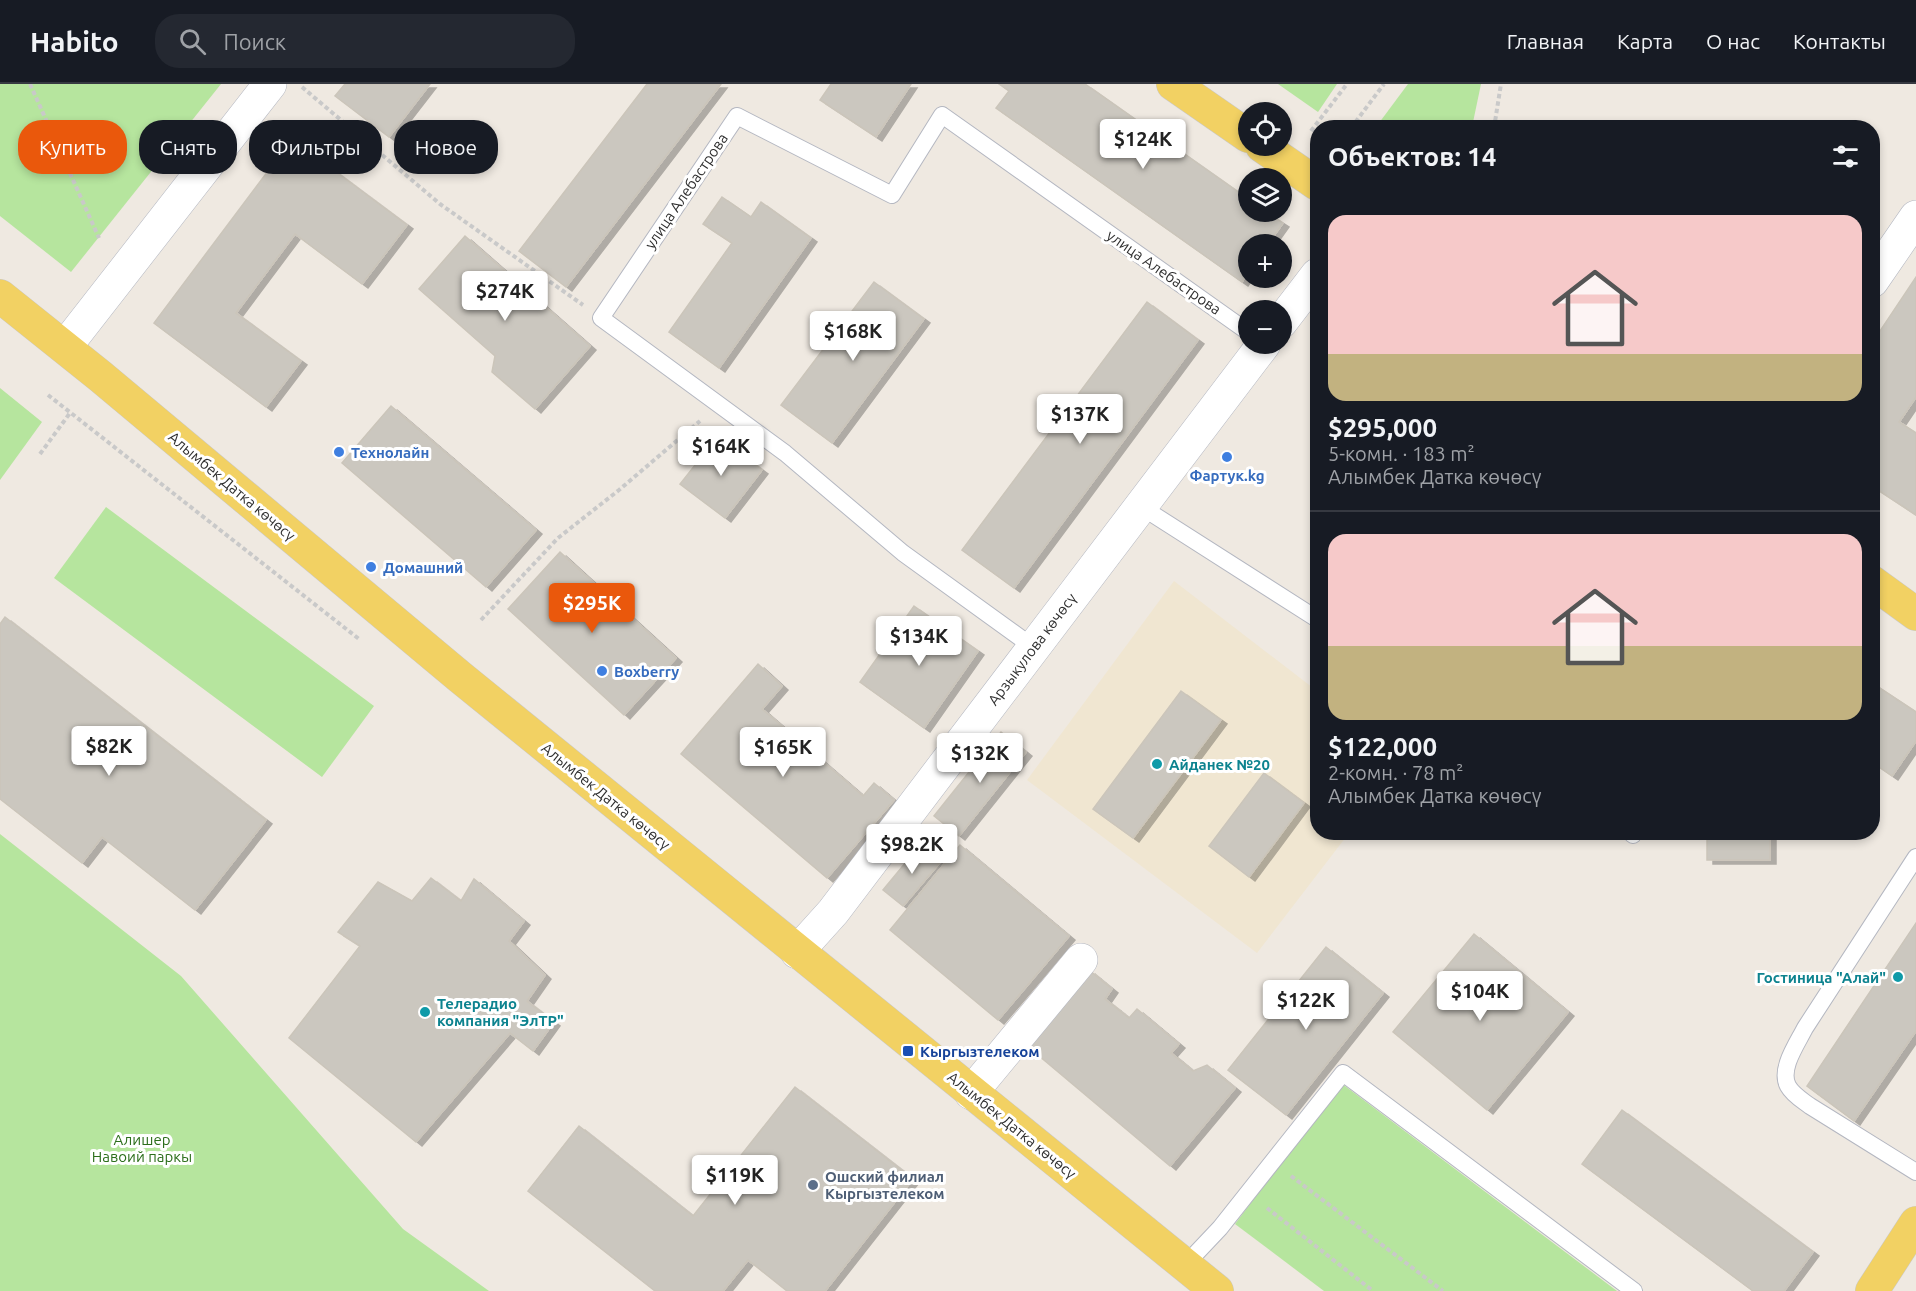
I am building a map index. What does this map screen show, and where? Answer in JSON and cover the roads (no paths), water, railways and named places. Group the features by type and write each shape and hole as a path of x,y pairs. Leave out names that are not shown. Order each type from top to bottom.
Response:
{"main road":[{"path":"1173,84 1238,129"},
{"path":"1276,156 1310,179"},
{"name":"Алымбек Датка көчөсү","path":"0,296 65,347 469,684 1217,1291"},
{"path":"1880,588 1916,615"},
{"path":"1872,1291 1916,1223"}],"street":[{"path":"65,347 270,84"},
{"path":"1880,269 1916,217"},
{"path":"1292,308 1310,285"},
{"name":"Арзыкулова көчөсү","path":"797,952 833,912 1256,354"},
{"path":"971,1093 1081,960"}],"lane":[{"name":"улица Алебастрова","path":"1033,647 903,553 785,453 601,318 736,116 892,195 942,115 1238,325"},
{"path":"1140,506 1310,615"},
{"path":"1916,857 1805,1028 1791,1055 1785,1075 1787,1085 1794,1094 1810,1106 1916,1172"},
{"path":"1185,1265 1220,1228 1343,1073 1634,1291"}],"place":[{"name":"Технолайн","path":"339,452"},
{"name":"Фартук.kg","path":"1227,457"},
{"name":"Домашний","path":"371,567"},
{"name":"Boxberry","path":"602,671"},
{"name":"Айданек №20","path":"1157,764"},
{"name":"Гостиница \"Алай\"","path":"1898,977"},
{"name":"Телерадио компания \"ЭлТР\"","path":"425,1012"},
{"name":"Кыргызтелеком","path":"908,1051"},
{"name":"Ошский филиал Кыргызтелеком","path":"813,1185"}],"park label":[{"name":"Алишер Навоий паркы","path":"142,1148"}]}
